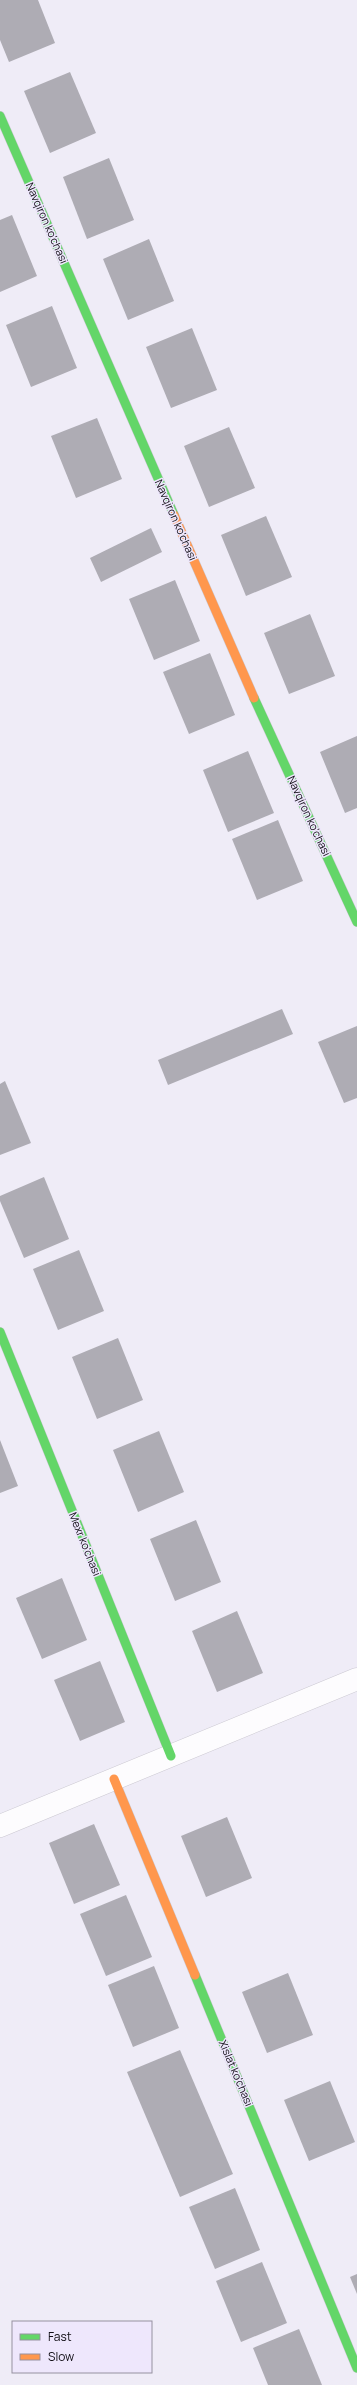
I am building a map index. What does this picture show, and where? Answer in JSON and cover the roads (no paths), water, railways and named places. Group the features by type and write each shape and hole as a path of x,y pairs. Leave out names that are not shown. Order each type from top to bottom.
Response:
{"street":[{"name":"Navqiron ko'chasi","path":"0,116 228,640 357,922"},
{"name":"Mexr ko'chasi","path":"0,1332 171,1756"},
{"path":"0,1826 357,1679"},
{"name":"Xislat ko'chasi","path":"114,1779 357,2368"}]}
